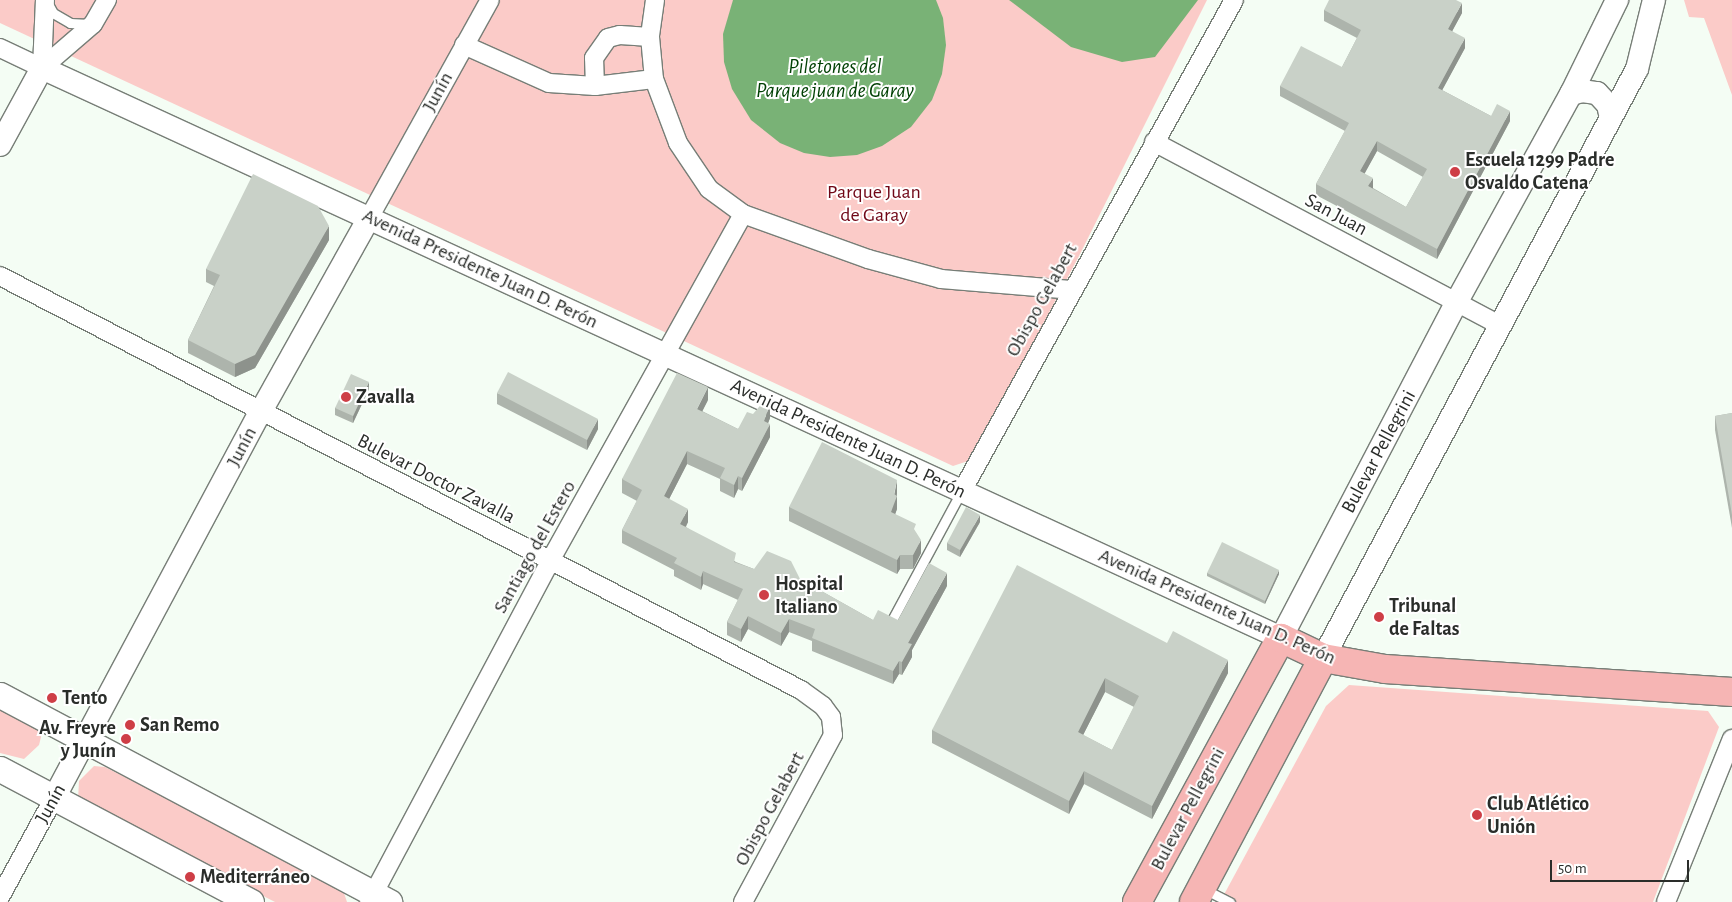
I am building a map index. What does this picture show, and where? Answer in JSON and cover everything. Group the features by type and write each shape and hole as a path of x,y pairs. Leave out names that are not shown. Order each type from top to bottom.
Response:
{"main road":[{"name":"Avenida Presidente Juan D. Perón","path":"1280,638 1323,658 1386,669 1732,692"},
{"name":"Bulevar Pellegrini","path":"1137,902 1280,638"},
{"path":"1198,895 1323,658"},
{"path":"0,695 377,899"},
{"path":"0,769 251,902"}],"street":[{"path":"42,68 45,0"},
{"path":"0,145 42,68 93,24 107,0"},
{"name":"Junín","path":"0,897 86,742 260,413 490,0"},
{"path":"655,0 650,38 654,79 678,143 691,167 709,189 743,214 868,259 925,275 1071,290"},
{"name":"Obispo Gelabert","path":"962,492 1071,290 1234,0"},
{"name":"Bulevar Pellegrini","path":"1280,638 1456,303 1571,94 1617,0"},
{"path":"1323,658 1637,69 1654,0"},
{"path":"596,86 594,58 608,38 650,38"},
{"path":"464,45 536,80 566,86 596,86 654,79"},
{"name":"Avenida Presidente Juan D. Perón","path":"0,48 1280,638"},
{"path":"1571,94 1582,91 1597,92 1608,105 1610,118"},
{"name":"San Juan","path":"1154,142 1500,325"},
{"name":"Santiago del Estero","path":"377,899 550,561 743,214"},
{"name":"Bulevar Doctor Zavalla","path":"0,276 260,413 801,690 823,706 831,717 833,735"},
{"name":"Obispo Gelabert","path":"743,902 833,735"},
{"path":"1666,902 1732,739"}],"lane":[{"path":"45,0 53,13 70,23 93,24"},
{"name":"Obispo Gelabert","path":"891,622 962,492"},
{"path":"1198,895 1230,902"}],"green space":[{"name":"Parque Juan de Garay","path":"0,0 1207,0 1079,256 971,460 953,466 0,23"},
{"path":"1684,0 1732,0 1732,95 1704,18 1689,17"},
{"name":"Club Atlético Unión","path":"1349,685 1708,711 1719,727 1653,902 1220,902 1326,706"},
{"path":"0,703 37,725 41,737 39,745 24,759 0,753"},
{"path":"94,766 105,767 334,882 343,890 347,902 275,902 78,800 79,781"}],"water":[{"name":"Piletones del Parque juan de Garay","path":"733,0 936,0 943,18 946,45 942,74 932,100 911,127 882,146 857,155 830,157 804,153 780,143 751,120 732,89 724,62 723,34"},
{"path":"1009,0 1198,0 1155,57 1122,62 1071,47"}],"building":[{"path":"1329,0 1456,0 1462,3 1448,29 1465,38 1438,88 1491,116 1497,104 1510,111 1437,249 1316,184 1349,123 1280,86 1301,46 1342,67 1361,30 1324,10","holes":["1377,141 1427,169 1406,207 1368,186 1373,178 1360,171"]},
{"path":"253,174 318,206 329,226 255,355 235,364 188,340 220,275 206,269"},
{"path":"508,372 598,419 587,440 497,393"},
{"path":"677,373 708,387 697,409 738,429 747,412 753,414 764,401 770,404 764,421 770,424 742,478 738,476 734,485 720,478 725,468 687,451 664,496 688,509 680,524 736,553 734,562 754,569 767,551 791,561 800,579 873,620 878,610 898,620 929,563 947,573 908,643 912,644 902,662 899,661 893,671 812,638 815,629 789,619 781,633 748,616 741,629 727,622 743,589 703,571 701,577 674,563 677,558 622,530 642,490 622,479"},
{"path":"351,374 369,382 353,416 335,408"},
{"path":"1732,413 1732,515 1715,416"},
{"path":"822,442 897,480 894,494 897,496 891,512 916,524 914,529 921,540 913,555 900,555 897,560 789,507"},
{"path":"966,507 980,515 960,550 947,543"},
{"path":"1222,542 1279,570 1265,601 1207,573"},
{"path":"1017,565 1167,643 1173,631 1228,660 1152,806 1084,771 1069,801 932,730","holes":["1105,678 1139,696 1112,750 1078,732"]}],"place":[{"name":"Escuela 1299 Padre Osvaldo Catena","path":"1455,172"},
{"name":"Zavalla","path":"346,397"},
{"name":"Hospital Italiano","path":"764,595"},
{"name":"Tribunal de Faltas","path":"1379,617"},
{"name":"Tento","path":"52,698"},
{"name":"San Remo","path":"130,725"},
{"name":"Av. Freyre y Junín","path":"126,739"},
{"name":"Club Atlético Unión","path":"1477,815"},
{"name":"Mediterráneo","path":"190,877"}]}
